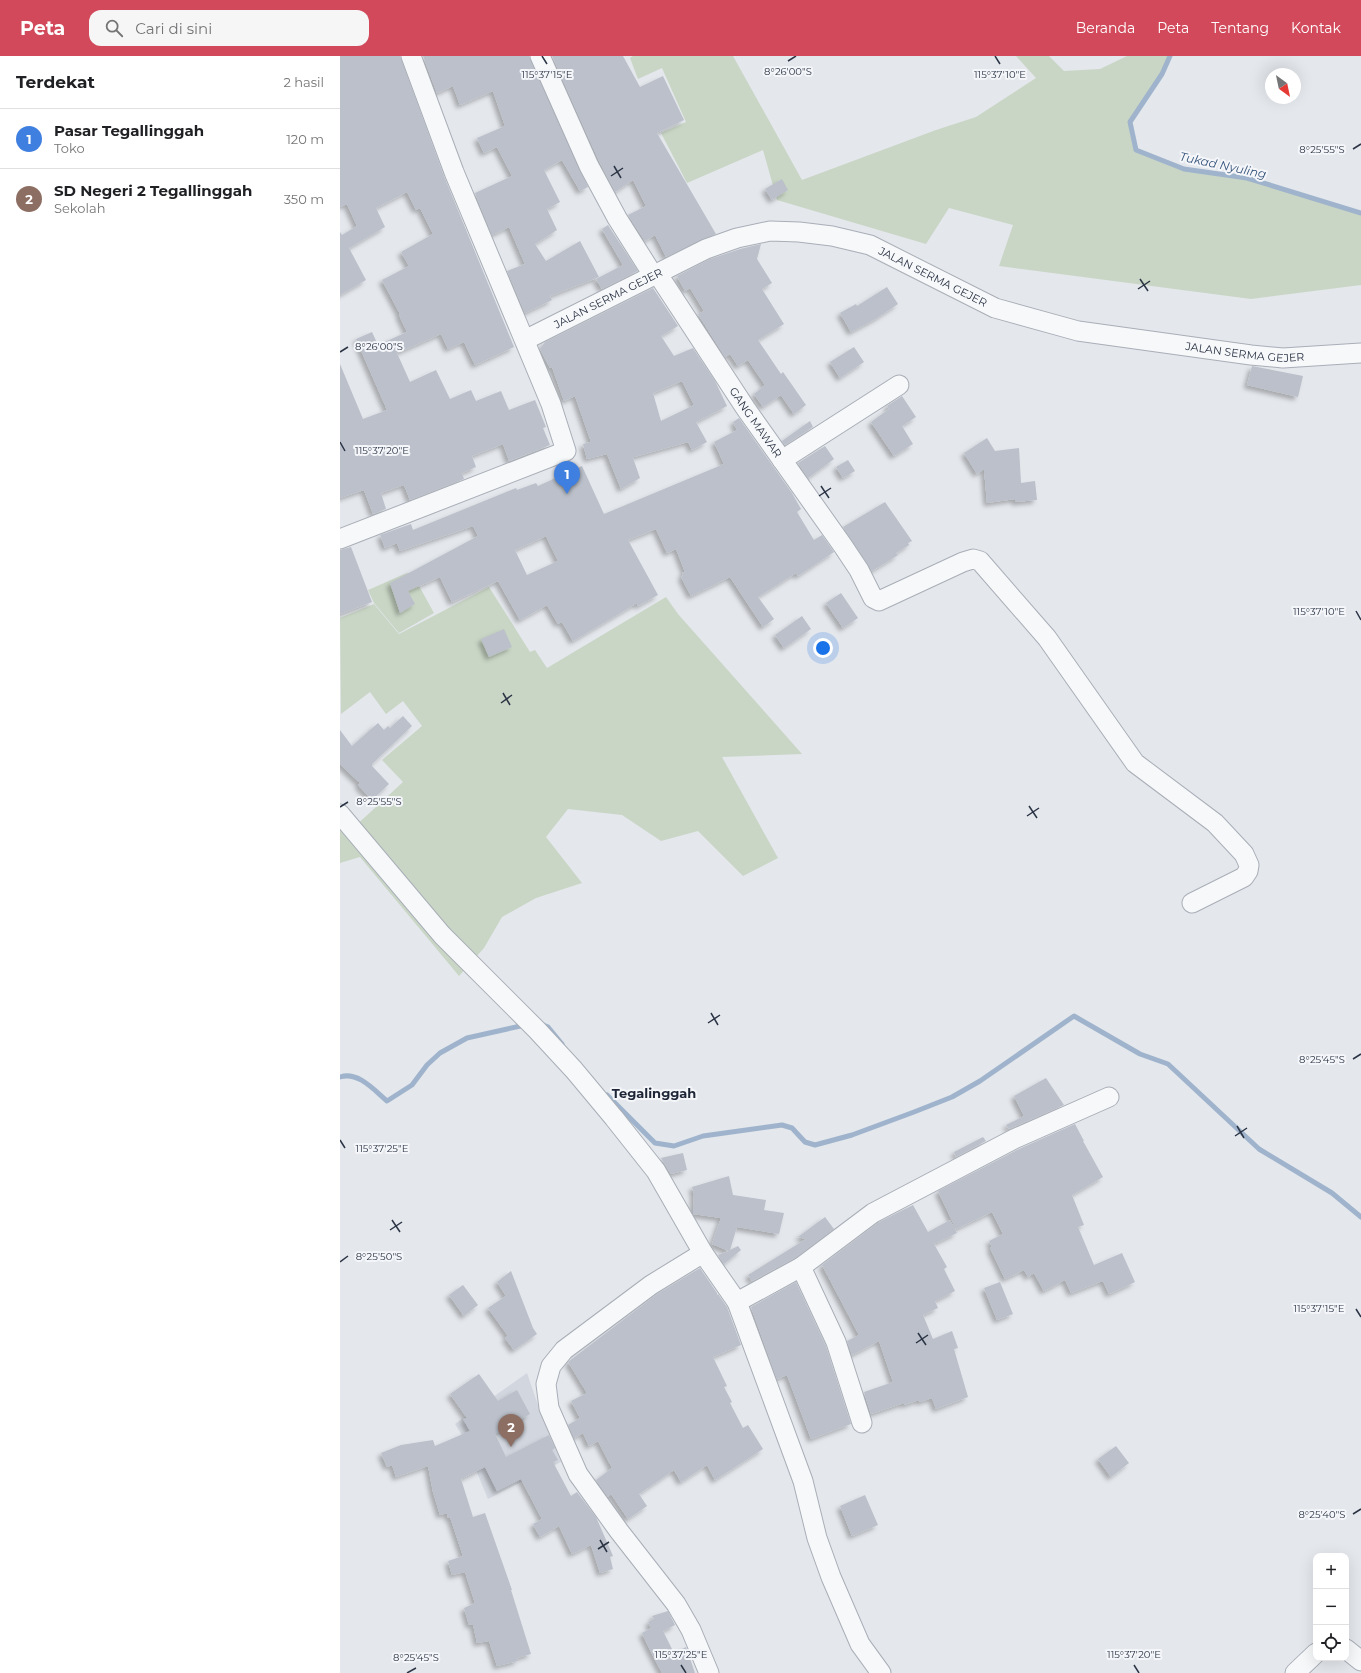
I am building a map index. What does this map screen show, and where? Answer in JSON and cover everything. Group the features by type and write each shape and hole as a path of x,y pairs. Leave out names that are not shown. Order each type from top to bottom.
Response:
{"street":[{"path":"340,539 566,451 551,404 454,172 411,56"},
{"name":"GANG MAWAR","path":"540,56 589,166 617,218 742,403 859,570 873,598 879,601 963,562 973,559 980,561 1047,638 1135,763 1215,823 1244,854 1249,865 1248,871 1244,877 1192,903"},
{"name":"JALAN SERMA GEJER","path":"525,340 706,249 737,238 770,231 799,232 832,236 870,245 995,308 1078,331 1283,358 1361,353"},
{"path":"782,460 899,385"},
{"path":"340,814 442,935 537,1030 579,1076 656,1171 703,1253 737,1302 803,1482 817,1538 830,1577 860,1644 881,1673"},
{"path":"737,1302 801,1267 873,1213 1014,1139 1109,1097"},
{"path":"703,1253 651,1285 564,1350 551,1366 546,1384 549,1408 578,1474 619,1531 676,1604 691,1630 709,1673"},
{"path":"801,1267 836,1342 862,1423"},
{"path":"1349,1651 1361,1661"},
{"path":"1295,1673 1313,1656"}],"shaded area":[{"path":"527,1373 542,1417 561,1462 488,1499 460,1432 455,1424"}],"green space":[{"path":"633,56 733,56 802,180 936,130 976,117 1036,78 1016,56 1049,56 1064,71 1100,69 1127,56 1170,56 1162,74 1130,122 1136,150 1184,169 1247,178 1361,213 1361,285 1251,299 999,266 1013,225 949,208 926,244 777,200 763,150 687,183 661,133 686,122 662,68 638,79 630,58"},
{"path":"407,573 413,575 434,613 399,633 374,603 368,590"},
{"path":"489,587 530,652 535,650 547,668 666,597 678,614 802,754 722,757 778,858 743,876 698,831 661,841 622,815 568,809 546,837 582,883 536,898 502,917 484,948 459,976 360,857 340,863 340,827 351,830 403,782 382,760 422,726 403,701 386,714 370,692 341,714 340,618 374,604 399,634"}],"building":[{"path":"340,56 400,56 444,176 514,347 475,365 464,342 448,349 441,334 397,353 410,382 436,370 450,399 471,390 476,401 501,391 509,410 535,400 546,427 543,428 550,445 509,461 503,444 472,456 476,467 462,473 464,479 410,500 404,485 381,493 386,509 373,514 364,490 340,498 340,364 363,419 387,410 356,339 372,332 378,345 407,332 399,315 400,314 382,280 409,266 401,252 433,234 420,208 416,210 407,192 376,208 385,227 349,248 366,280 340,295 340,232 342,235 357,226 347,204 340,207"},
{"path":"423,56 529,56 588,187 580,191 562,160 544,170 560,202 547,209 557,230 535,244 546,261 580,241 599,277 550,296 552,300 525,313 507,271 525,264 509,227 492,235 475,193 512,176 497,147 484,153 477,138 505,126 493,91 460,105 453,86 437,93"},
{"path":"552,56 623,56 640,87 663,76 684,120 657,133 716,234 666,257 655,235 645,241 628,215 646,206 633,180 615,192 599,161"},
{"path":"782,179 788,190 772,200 765,189"},
{"path":"608,225 638,271 602,289 596,279 623,265 602,229"},
{"path":"761,244 757,259 772,283 762,289 784,324 758,340 781,374 783,372 806,405 794,414 781,395 763,407 754,394 765,385 748,360 738,366 730,354 725,357 698,314 704,311 690,288 685,291 677,276 710,259"},
{"path":"887,287 898,304 877,318 851,332 840,313 856,304 857,306"},
{"path":"653,288 678,326 661,336 674,356 693,348 715,381 727,406 696,422 707,442 692,450 688,442 634,457 633,458 640,478 621,489 607,454 587,459 583,444 591,442 575,396 564,401 552,367 550,368 540,349 545,342","holes":["682,381 694,405 661,421 653,393"]},
{"path":"854,347 864,362 840,378 830,362"},
{"path":"1252,366 1303,376 1298,397 1247,385"},
{"path":"902,396 916,417 902,426 913,444 894,456 871,422 889,409 887,406"},
{"path":"739,418 792,493 801,509 797,512 814,540 822,535 834,552 798,576 796,573 758,597 774,619 763,627 730,577 691,596 681,577 683,576 682,573 685,572 676,549 667,553 656,529 628,540 658,595 638,606 637,603 573,641 562,622 558,624 547,605 520,620 498,581 452,602 440,577 408,591 415,604 400,613 390,583 478,536 473,526 400,551 397,543 385,548 380,535 411,524 413,530 516,488 517,490 536,483 538,486 582,466 604,514 724,464 714,442 737,430 733,422","holes":["546,536 558,561 527,575 515,550"]},
{"path":"810,421 813,427 785,445 782,441"},
{"path":"987,438 995,451 1019,448 1021,483 1035,481 1037,500 1015,502 1015,499 987,503 984,469 977,474 964,453"},
{"path":"825,446 834,459 808,478 798,463"},
{"path":"848,460 855,471 843,478 836,467"},
{"path":"885,502 912,541 908,543 909,545 896,553 898,555 872,571 843,527"},
{"path":"351,547 372,602 340,614 340,550"},
{"path":"841,593 858,618 843,628 826,603"},
{"path":"802,616 811,629 784,648 775,635"},
{"path":"504,629 512,647 489,657 481,639"},
{"path":"403,716 412,726 372,764 372,766 389,784 372,800 358,785 360,783 340,764 340,730 352,746 378,723 384,730 388,726 390,728"},
{"path":"1046,1078 1064,1105 1009,1129 1006,1125 1024,1116 1014,1096"},
{"path":"1075,1124 1103,1177 1072,1195 1084,1225 1078,1227 1094,1265 1122,1253 1135,1282 1109,1294 1103,1281 1071,1293 1065,1280 1044,1291 1034,1273 1028,1277 1024,1270 1005,1279 990,1248 992,1247 989,1241 1003,1234 992,1212 956,1229 938,1191 1019,1149"},
{"path":"983,1137 986,1141 956,1157 954,1152"},
{"path":"683,1153 687,1170 671,1174 661,1158"},
{"path":"729,1176 733,1195 766,1200 764,1210 784,1213 779,1234 737,1227 730,1250 738,1246 741,1250 724,1264 718,1255 729,1251 712,1244 721,1218 693,1214 694,1194 692,1187"},
{"path":"913,1205 928,1232 950,1220 957,1233 934,1244 947,1267 944,1269 955,1291 935,1301 938,1308 923,1315 933,1339 952,1331 958,1348 954,1349 968,1397 936,1409 932,1398 920,1402 919,1400 904,1405 904,1403 871,1414 864,1392 893,1382 879,1341 852,1355 847,1341 859,1335 822,1265 879,1222"},
{"path":"825,1217 834,1229 795,1258 752,1281 748,1275 806,1239 798,1237"},
{"path":"700,1268 717,1295 718,1294 727,1307 741,1345 713,1357 727,1386 724,1387 732,1402 730,1403 743,1428 748,1425 763,1449 715,1480 707,1465 681,1482 674,1470 639,1494 647,1506 628,1519 611,1494 608,1497 596,1480 612,1468 598,1441 589,1446 583,1433 574,1438 568,1425 580,1418 571,1401 587,1393 568,1362 657,1294"},
{"path":"511,1271 533,1328 537,1334 514,1350 505,1338 508,1336 488,1308 506,1296 497,1282"},
{"path":"796,1282 826,1346 851,1424 811,1439 787,1375 777,1379 751,1307"},
{"path":"1000,1282 1013,1314 997,1320 984,1288"},
{"path":"463,1285 478,1305 464,1316 449,1295"},
{"path":"479,1374 498,1401 517,1390 530,1414 495,1434 506,1457 549,1435 555,1448 552,1450 558,1460 553,1462 571,1496 577,1492 596,1517 613,1556 610,1557 613,1569 600,1573 591,1545 572,1554 559,1526 540,1537 533,1524 542,1519 521,1479 497,1491 485,1467 461,1479 473,1517 485,1513 512,1590 531,1654 517,1658 518,1661 497,1666 489,1641 477,1643 473,1624 469,1625 464,1608 475,1603 465,1572 452,1575 448,1561 463,1556 450,1517 448,1518 447,1513 440,1515 433,1492 428,1466 396,1477 392,1465 387,1467 381,1453 401,1445 433,1440 435,1446 470,1431 463,1419 467,1418 450,1394"},
{"path":"1116,1446 1129,1463 1111,1477 1098,1459"},
{"path":"865,1495 878,1525 852,1536 840,1506"},
{"path":"668,1611 675,1625 663,1631 674,1653 686,1647 695,1673 662,1673 642,1633 651,1628 648,1622 654,1619 652,1616"}],"waterway":[{"name":"Tukad Nyuling","path":"1170,56 1162,74 1130,122 1136,150 1184,169 1247,178 1361,213"},
{"path":"607,1095 655,1143 674,1146 703,1136 782,1125 792,1128 805,1142 815,1145 852,1135 952,1097 980,1081 1074,1016 1140,1054 1168,1064 1259,1149 1332,1193 1361,1217"},
{"path":"541,1024 548,1027 562,1044"},
{"path":"340,1077 347,1076 359,1079 387,1101 412,1085 427,1065 440,1053 467,1038 525,1025"}],"place":[{"name":"Pasar Tegallinggah","path":"567,494"},
{"name":"SD Negeri 2 Tegallinggah","path":"511,1447"}],"district":[{"name":"Tegalinggah","path":"654,1093"}]}
